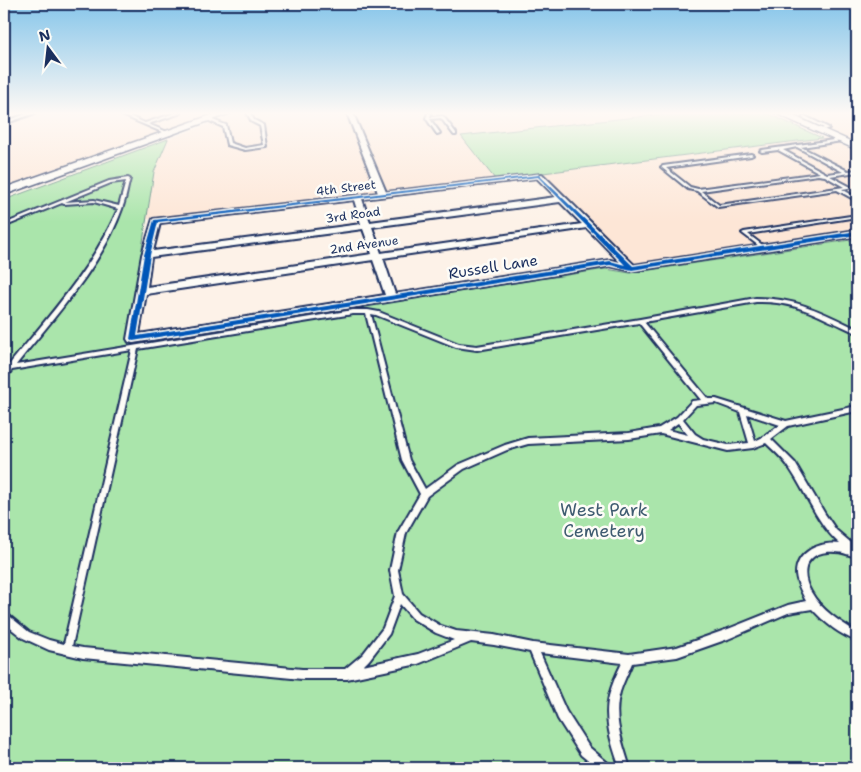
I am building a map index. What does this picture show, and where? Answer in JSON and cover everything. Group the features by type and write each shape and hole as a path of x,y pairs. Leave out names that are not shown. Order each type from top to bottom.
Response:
{"street":[{"path":"4,192 126,149"},
{"path":"364,149 383,195"},
{"name":"4th Street","path":"147,256 156,221 539,176 563,199"},
{"path":"357,198 391,297"},
{"path":"563,199 632,268"},
{"name":"3rd Road","path":"147,256 563,199"},
{"name":"2nd Avenue","path":"142,292 590,225"},
{"name":"Russell Lane","path":"134,343 391,297 610,263 632,268 857,233"},
{"path":"134,343 147,256"}],"lane":[{"path":"762,151 779,149"},
{"path":"698,190 718,206 848,187 779,149"},
{"path":"803,149 846,172"},
{"path":"751,155 663,167 689,188 698,190 818,174 826,175 857,171"},
{"path":"4,226 110,182 128,179 120,208 107,238 74,287 4,375"},
{"path":"838,189 857,200"},
{"path":"55,204 94,201 120,208"},
{"path":"763,248 744,233 857,216"},
{"path":"7,369 134,343 353,312 377,313 458,346 477,348 756,300 776,299 806,307 857,331"},
{"path":"368,312 406,460 424,494"},
{"path":"640,321 705,400"},
{"path":"67,649 134,343"},
{"path":"661,431 679,419 694,403 705,400 722,403 786,424"},
{"path":"813,604 788,609 678,652 630,659 533,648 494,640 456,636 440,630 416,616 399,596 394,570 402,532 424,494 461,466 505,448 528,441 620,437 661,431 728,448 753,445 768,440 778,428 786,424 857,408"},
{"path":"743,410 753,445"},
{"path":"679,419 693,436 701,441"},
{"path":"768,440 792,465 833,533 856,553"},
{"path":"856,553 840,548 825,547 814,551 801,566 800,576 813,604 845,630 857,637"},
{"path":"347,674 366,657 386,631 399,596"},
{"path":"4,617 26,635 49,645 93,654 302,674 347,674 418,659 472,638"},
{"path":"533,648 562,715 585,751 605,768"},
{"path":"625,768 617,744 612,714 614,696 630,659"}],"shaded area":[{"path":"4,149 118,149 4,189"},
{"path":"164,149 472,149 495,179 147,219 154,172"},
{"path":"737,149 850,149 857,152 857,239 643,271 542,173"}],"green space":[{"name":"West Park Cemetery","path":"141,149 164,149 154,172 127,343 606,269 630,273 857,239 857,768 4,768 4,200"},
{"path":"471,149 734,149 495,179"}],"cycle path":[{"path":"632,268 539,176 156,221 147,255 133,339 610,263 632,268 857,233"}]}
